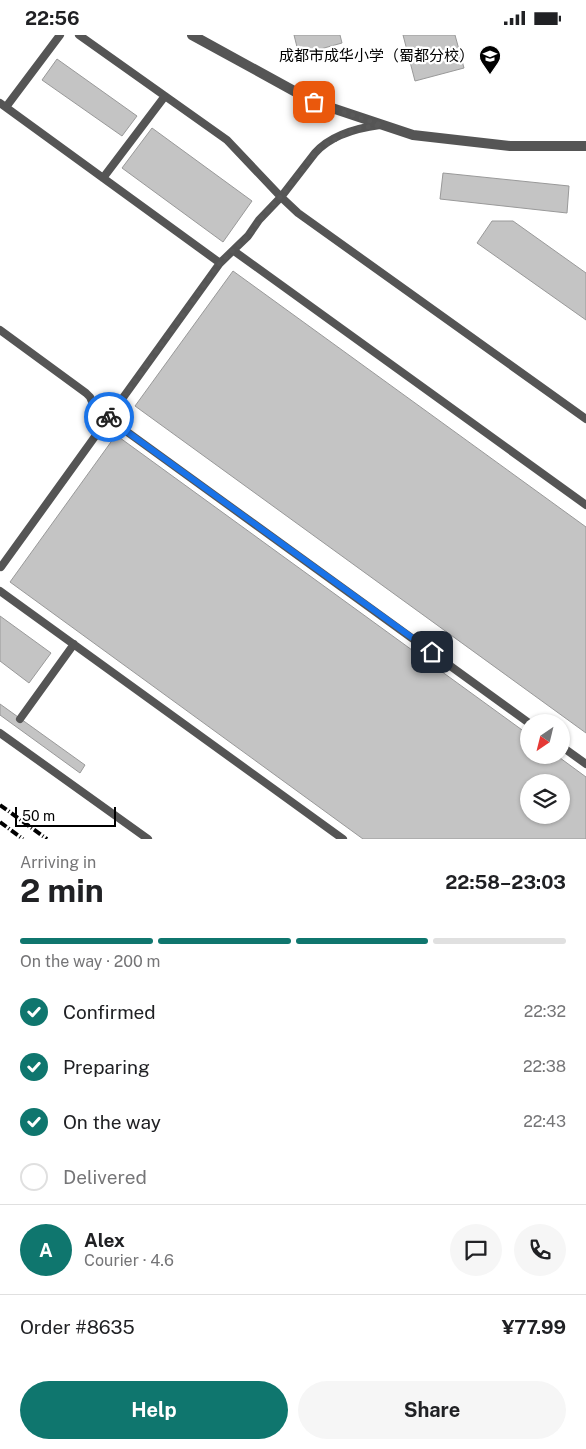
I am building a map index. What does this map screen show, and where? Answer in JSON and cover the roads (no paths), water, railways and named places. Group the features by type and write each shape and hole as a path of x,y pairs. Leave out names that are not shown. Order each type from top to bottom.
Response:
{"street":[{"path":"192,35 314,102 413,135 501,145 586,146"}],"lane":[{"path":"60,35 3,105 220,263"},
{"path":"79,35 227,140 280,197 298,213 586,419"},
{"path":"103,178 165,96"},
{"path":"0,572 0,567 220,263 248,236 259,220 320,147 358,128 382,125"},
{"path":"234,251 586,505"},
{"path":"0,330 86,393 92,401 103,426"},
{"path":"108,418 520,716"},
{"path":"0,591 343,839"},
{"path":"20,719 74,644"},
{"path":"0,733 148,839"},
{"path":"570,752 586,764"}],"railway":[{"path":"0,805 47,839"},
{"path":"0,822 23,839"}],"place":[{"name":"成都市成华小学（蜀都分校）","path":"490,75"}]}
